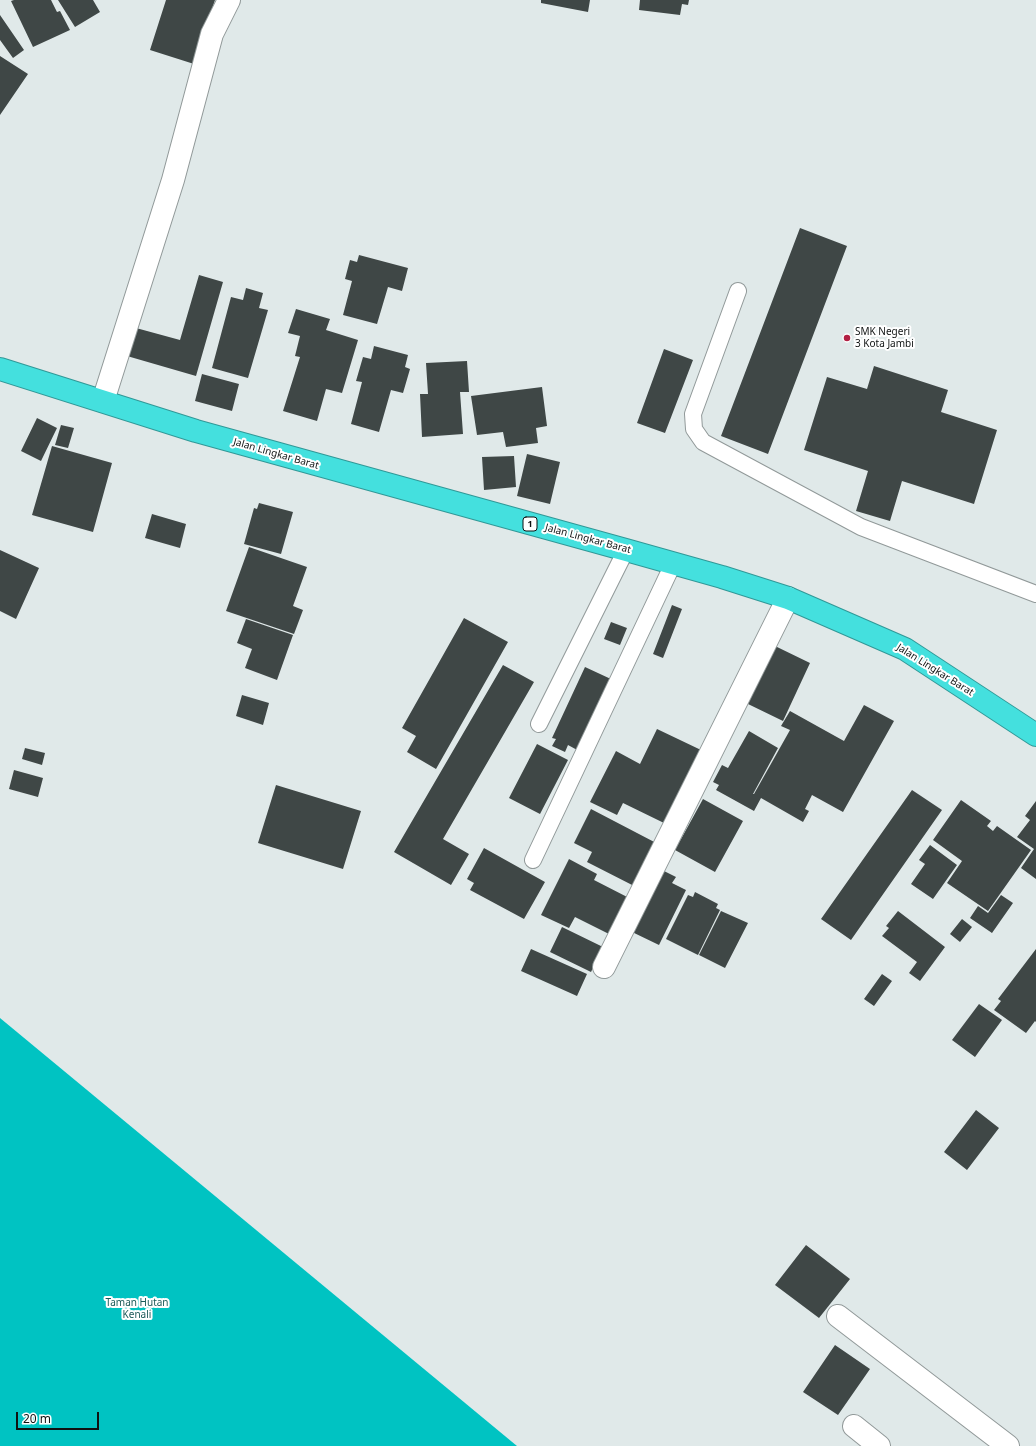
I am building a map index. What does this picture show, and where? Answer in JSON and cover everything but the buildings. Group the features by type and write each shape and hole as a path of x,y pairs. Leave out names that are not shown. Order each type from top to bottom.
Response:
{"highway":[{"name":"Jalan Lingkar Barat","path":"0,369 196,431 722,577 788,598 905,649 1036,735"}],"street":[{"path":"103,402 173,180 212,34 229,0"},
{"path":"604,967 788,598"},
{"path":"838,1316 1008,1446"},
{"path":"854,1426 879,1446"}],"lane":[{"path":"738,291 693,414 694,429 703,442 861,527 1036,594"},
{"path":"539,724 626,550"},
{"path":"533,860 673,564"}],"green space":[{"name":"Taman Hutan Kenali","path":"0,1018 517,1446 0,1446"}],"place":[{"name":"SMK Negeri 3 Kota Jambi","path":"847,338"}]}
